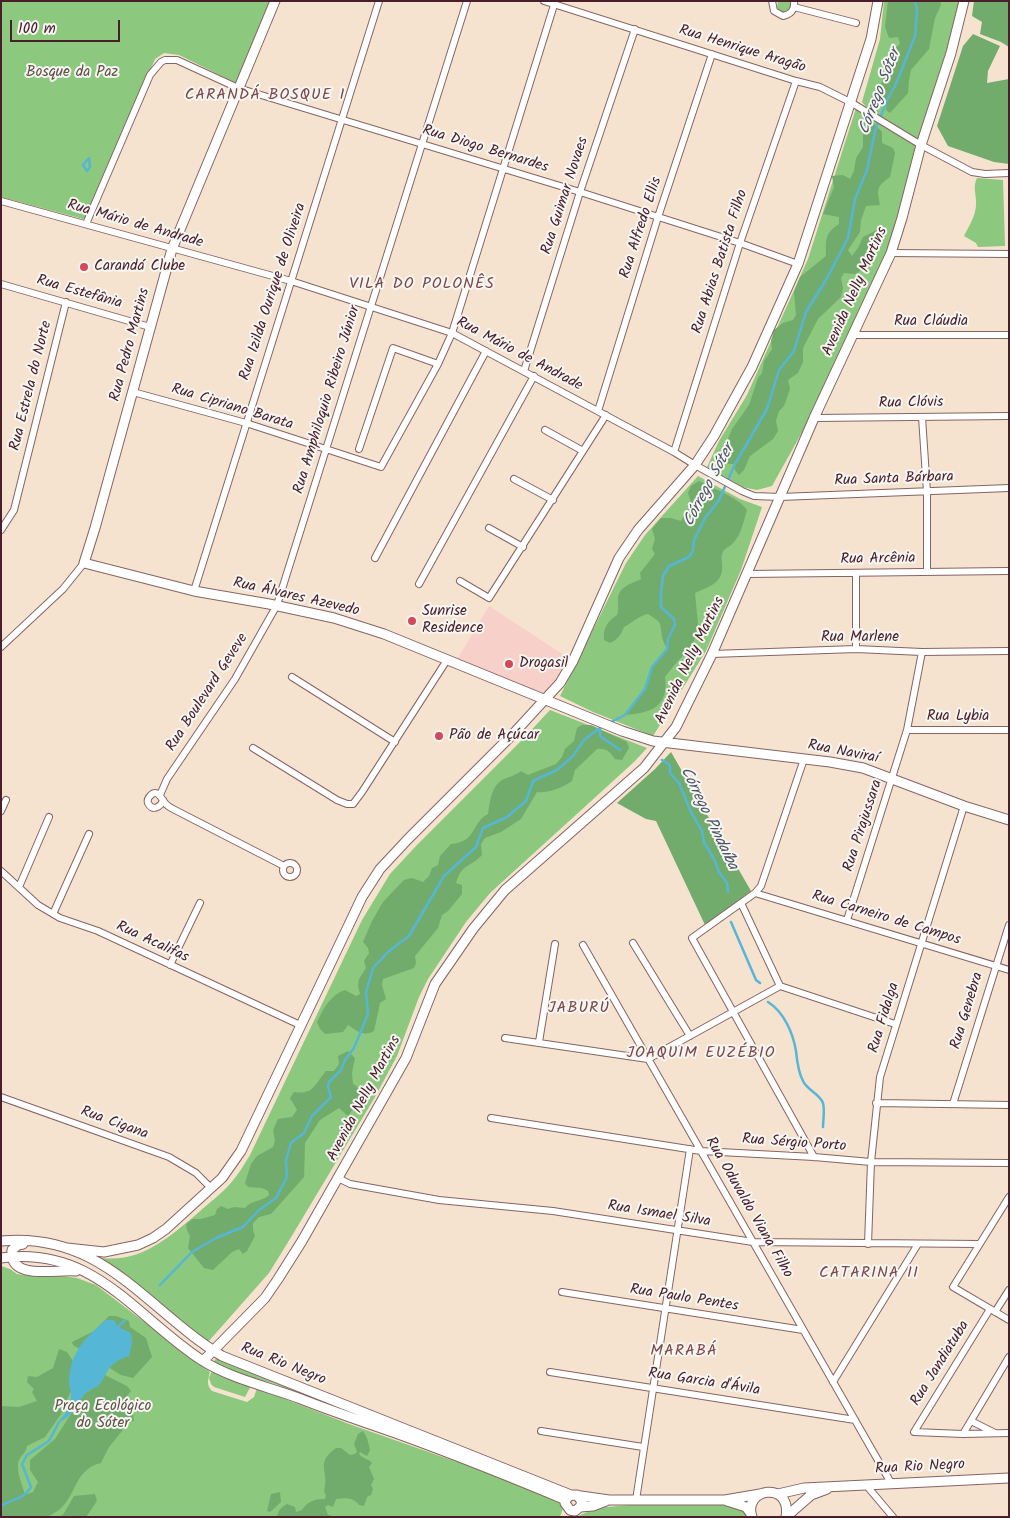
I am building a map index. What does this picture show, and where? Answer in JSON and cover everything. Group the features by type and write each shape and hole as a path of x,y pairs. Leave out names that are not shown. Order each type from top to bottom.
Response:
{"main road":[{"name":"Rua Pedro Martins","path":"84,563 172,249 275,1"},
{"path":"67,1248 104,1252 122,1250 138,1245 166,1229 228,1171 241,1150 362,897 380,869 546,700 560,683 572,664 619,558 638,530 695,466 752,367 798,264 852,103 871,39 878,1"},
{"name":"Avenida Nelly Martins","path":"203,1361 265,1298 302,1241 406,1058 435,984 473,929 504,890 644,768 676,727 712,654 814,418 890,252 902,218 921,146 951,53 964,1"},
{"name":"Rua Álvares Azevedo","path":"84,563 194,591 277,605 334,618 448,660 590,718 653,741 665,743"},
{"name":"Rua Naviraí","path":"665,743 830,762 863,768 964,806 1009,820"},
{"name":"Rua Rio Negro","path":"1,1241 46,1243 67,1248 86,1256 110,1268 191,1334 222,1356 571,1497"},
{"path":"46,1243 18,1245 12,1250 11,1256 15,1265 19,1268 34,1271 62,1270 92,1275"},
{"name":"Rua Rio Negro","path":"1,1258 11,1256 38,1257 52,1260 92,1275 120,1294 181,1345 215,1368 571,1497 609,1500 725,1500 769,1492 778,1494 804,1488 1009,1478"},
{"name":"Rua Rio Negro","path":"786,1517 811,1495 833,1487"},
{"path":"752,1515 752,1502 760,1494"},
{"path":"778,1494 784,1500 787,1508 786,1517"},
{"path":"569,1513 566,1506 571,1497 581,1499 580,1507"},
{"name":"Rua Rio Negro","path":"569,1513 580,1507 592,1506 609,1500"},
{"name":"Rua Rio Negro","path":"725,1500 746,1508 752,1515"}],"street":[{"name":"Rua Izilda Ourique de Oliveira","path":"194,591 379,1"},
{"name":"Rua Amphiloquio Ribeiro Júnior","path":"277,605 467,1"},
{"name":"Rua Henrique Aragão","path":"544,1 554,5 566,5 712,54 820,87 852,103 921,146 972,172 985,174 1009,173"},
{"path":"772,1 774,11 783,16 792,12 794,4 856,23"},
{"path":"360,449 393,348 438,364 452,333 554,5"},
{"name":"Rua Guimar Novaes","path":"524,371 580,192 635,29"},
{"name":"Rua Alfredo Ellis","path":"598,411 658,217 712,54"},
{"name":"Rua Diogo Bernardes","path":"86,224 150,75 156,65 165,60 177,60 238,88 580,192 740,243 798,264"},
{"name":"Rua Abias Batista Filho","path":"674,452 740,243 796,81"},
{"name":"Rua Mário de Andrade","path":"1,201 291,282 452,333 606,415 737,488 754,496 780,497"},
{"path":"890,252 1009,254"},
{"name":"Rua Estefânia","path":"1,284 150,327"},
{"name":"Rua Estrela do Norte","path":"1,530 14,510 66,302"},
{"name":"Rua Cláudia","path":"853,335 1009,334"},
{"path":"375,558 486,351"},
{"name":"Rua Cipriano Barata","path":"133,392 246,424 381,467 438,364"},
{"path":"419,584 534,376"},
{"path":"460,581 490,598 606,415"},
{"name":"Rua Clóvis","path":"814,418 1009,416"},
{"path":"922,417 927,492 927,572"},
{"path":"545,430 583,451"},
{"path":"514,479 552,500"},
{"name":"Rua Santa Bárbara","path":"780,497 1009,488"},
{"path":"489,528 523,547"},
{"name":"Rua Pedro Martins","path":"1,647 63,589 84,563"},
{"name":"Rua Arcênia","path":"747,574 1009,571"},
{"path":"856,573 856,649"},
{"name":"Rua Boulevard Geveve","path":"277,605 236,679 167,779 161,798 166,805 175,810 284,866"},
{"name":"Rua Marlene","path":"712,654 856,649 922,652 1009,651"},
{"name":"Rua Pirajussara","path":"847,920 907,730 922,652"},
{"path":"253,748 347,804 353,804 448,660"},
{"path":"292,677 395,742"},
{"name":"Rua Lybia","path":"907,730 1009,730"},
{"path":"804,759 761,886 755,893 692,938 814,1156"},
{"path":"1,811 6,800"},
{"name":"Rua Fidalga","path":"868,1244 871,1162 880,1077 964,806"},
{"path":"19,887 50,817"},
{"path":"52,914 90,834"},
{"name":"Rua Acalifas","path":"1,871 38,905 52,914 98,932 300,1025"},
{"name":"Rua Carneiro de Campos","path":"755,893 1009,970"},
{"path":"170,965 200,903"},
{"path":"741,903 780,986 895,1024"},
{"name":"Rua Genebra","path":"952,1104 1009,926"},
{"path":"633,943 690,1036"},
{"path":"539,1042 555,944"},
{"name":"Rua Oduvaldo Viana Filho","path":"583,945 891,1483"},
{"path":"505,1038 648,1059 780,986"},
{"name":"Rua Cigana","path":"1,1097 169,1157 196,1173 211,1188"},
{"path":"876,1102 1009,1104"},
{"name":"Rua Sérgio Porto","path":"491,1118 700,1151 814,1156 871,1162 1009,1163"},
{"path":"636,1500 690,1149"},
{"name":"Rua Ismael Silva","path":"338,1178 357,1186 439,1200 553,1210 753,1242 979,1244"},
{"path":"1009,1196 953,1287 1009,1320"},
{"path":"1001,1210 1009,1213"},
{"path":"833,1382 918,1244"},
{"name":"Rua Jandiatuba","path":"963,1434 914,1432 992,1310 1009,1290"},
{"name":"Rua Paulo Pentes","path":"562,1292 803,1330"},
{"path":"963,1434 1009,1358"},
{"name":"Rua Garcia d'Ávila","path":"550,1372 855,1420"},
{"path":"972,1421 996,1433"},
{"path":"540,1431 644,1447"},
{"path":"963,1434 1009,1433"},
{"path":"866,1485 893,1517"}],"shaded area":[{"path":"489,606 573,661 546,700 455,663"}],"green space":[{"name":"Bosque da Paz","path":"1,1 273,1 238,84 179,55 164,53 155,59 87,220 1,197"},
{"path":"778,1 791,1 790,10 781,12 777,8"},
{"path":"884,1 960,1 948,50 919,136 888,251 810,418 772,486 757,490 742,487 707,467 719,441 747,395 808,259 857,105 870,111 862,102 880,39"},
{"path":"888,1 940,1 941,5 935,18 929,49 911,70 908,93 890,113 886,110 887,100 883,99 879,103 876,99 888,69 891,52 900,44 898,37 889,38 885,27"},
{"path":"974,1 1009,1 1009,47 980,34 982,22 972,16"},
{"path":"973,34 1000,46 988,71 987,83 1009,79 1009,164 994,162 948,146 937,126 963,46"},
{"path":"863,116 872,121 882,132 882,143 893,148 895,153 890,177 882,183 879,189 880,205 866,206 861,220 860,232 848,250 852,256 863,237 877,230 870,240 859,272 855,274 844,273 841,278 843,288 841,297 818,319 803,348 803,362 798,373 788,380 790,389 776,421 778,431 773,439 750,456 744,470 739,475 735,470 734,464 726,464 722,467 722,453 732,429 749,405 758,378 762,373 764,361 772,349 771,341 774,330 783,323 793,320 796,315 794,292 800,277 826,256 828,234 839,224 839,217 823,214 834,187 832,176 843,175 850,179 854,171 856,158 863,147"},
{"path":"977,178 1003,180 1005,246 978,247 976,243 964,236 972,221 975,210 975,185"},
{"path":"698,476 740,499 762,507 741,570 706,651 653,736 593,712 560,696 626,563 645,535"},
{"path":"699,481 743,505 747,510 742,528 736,539 723,552 722,571 718,580 714,584 695,593 698,624 693,645 665,677 664,695 661,702 650,710 625,715 645,689 652,667 667,649 662,638 660,623 648,614 624,627 619,636 610,643 604,640 604,632 608,623 617,615 620,592 626,586 641,579 640,573 655,554 652,549 655,539 652,529 661,518 681,521 692,505 688,493 691,486"},
{"path":"550,710 647,748 490,893 466,922 428,979 419,997 397,1056 375,1097 293,1234 269,1273 208,1342 136,1283 102,1258 130,1256 155,1246 188,1221 233,1181 250,1155 362,920 390,874"},
{"path":"582,725 591,725 627,742 629,748 622,760 615,759 606,750 597,749 575,770 572,781 555,790 537,792 521,819 501,832 485,838 481,844 482,855 464,869 458,877 456,883 462,885 462,894 448,911 442,915 438,928 415,956 416,963 414,968 383,979 382,985 386,999 380,1003 374,1031 363,1033 348,1025 343,1032 325,1034 317,1022 331,999 345,990 356,996 360,994 359,979 366,968 364,961 369,953 368,948 363,942 383,902 404,880 412,878 423,882 429,876 432,868 438,865 440,856 451,844 459,843 470,836 479,822 488,814 492,795 498,783 521,771 528,775 556,764 562,757 565,749 574,741 577,728"},
{"path":"671,752 751,891 705,925 656,821 646,819 617,803"},
{"path":"348,1051 355,1058 352,1073 353,1084 359,1088 362,1094 350,1113 348,1116 339,1108 320,1120 305,1143 304,1177 271,1214 259,1217 253,1223 255,1236 247,1251 243,1254 239,1249 232,1252 213,1270 204,1268 188,1248 190,1236 186,1224 193,1219 215,1215 217,1209 221,1206 228,1209 234,1207 245,1208 247,1205 269,1195 268,1191 262,1188 248,1187 245,1183 251,1164 257,1156 273,1147 275,1141 273,1130 278,1119 292,1117 297,1110 290,1098 294,1092 306,1092 313,1088 326,1071 334,1071 339,1064 338,1056"},
{"name":"Praça Ecológico do Sóter","path":"1,1266 17,1274 37,1277 62,1276 77,1278 96,1285 210,1372 208,1384 212,1391 247,1402 254,1397 257,1388 349,1424 514,1482 562,1501 563,1508 560,1517 1,1517"},
{"path":"109,1316 116,1316 129,1321 130,1327 146,1338 152,1357 133,1378 121,1375 73,1345 72,1342 94,1331"},
{"path":"59,1349 67,1352 73,1361 71,1391 61,1414 45,1437 27,1446 19,1460 19,1473 25,1495 33,1492 38,1482 30,1470 30,1460 55,1439 83,1395 100,1383 105,1375 127,1386 131,1391 121,1403 121,1410 124,1413 128,1404 132,1406 134,1421 124,1424 122,1431 109,1447 101,1463 84,1472 59,1510 45,1517 1,1517 1,1406 19,1407 37,1401 32,1392 34,1389 27,1382 28,1376 37,1377 53,1368"},
{"path":"217,1357 376,1421 351,1417 275,1384 255,1378 245,1397 214,1387 209,1378 213,1368 211,1366"},
{"path":"363,1431 370,1450 367,1456 360,1452 359,1454 372,1463 369,1467 374,1479 371,1485 373,1489 371,1495 367,1497 364,1506 351,1499 336,1499 333,1507 328,1505 325,1507 328,1515 336,1517 277,1517 280,1509 287,1504 295,1507 296,1512 302,1510 311,1502 325,1499 324,1463 326,1459 336,1448 341,1448 350,1455 355,1454 357,1452 354,1444 358,1434"},
{"path":"280,1492 281,1502 270,1512 267,1511 271,1494"},
{"path":"95,1494 97,1501 86,1517 59,1517 63,1515 74,1496"},
{"path":"730,1503 744,1511 747,1517 576,1517 596,1508 642,1504"}],"water":[{"path":"106,1320 114,1320 118,1327 131,1333 132,1344 129,1356 112,1365 100,1384 82,1397 67,1418 57,1423 65,1413 70,1402 69,1383 72,1362 80,1346"}],"waterway":[{"name":"Córrego Sóter","path":"609,723 625,715 645,689 652,667 667,649 668,639 675,625 674,619 661,607 663,576 669,566 689,557 693,551 694,540 705,518 719,500 735,464 767,409 779,370 794,351 806,312 848,238 855,199 867,170 875,131 915,36 917,10 915,1"},
{"path":"89,158 90,167 87,171 83,165 89,158"},
{"name":"Córrego Sóter","path":"160,1285 192,1252 216,1238 243,1227 259,1210 276,1198 287,1177 286,1160 291,1143 304,1133 312,1116 331,1097 328,1087 329,1082 341,1070 345,1060 354,1048 368,1014 366,992 373,968 389,951 409,936 444,876 476,847 483,828 507,817 526,801 533,781 557,770 573,756 584,740 602,726"},
{"name":"Córrego Pindaíba","path":"600,728 600,736 620,750"},
{"name":"Córrego Pindaíba","path":"662,760 670,765 670,773 679,783 691,812 702,831 704,842 719,872 727,883 728,892"},
{"name":"Córrego Pindaíba","path":"731,922 756,980 760,983"},
{"name":"Córrego Pindaíba","path":"768,1002 779,1011 790,1030 803,1081 823,1103 823,1127"},
{"name":"Córrego Sóter","path":"117,1328 125,1320"},
{"path":"1,1506 21,1497 31,1487 22,1464 27,1455 49,1441 59,1422"}],"place":[{"name":"Carandá Clube","path":"84,267"},
{"name":"Sunrise Residence","path":"412,621"},
{"name":"Drogasil","path":"509,664"},
{"name":"Pão de Açúcar","path":"439,736"}],"district":[{"name":"CARANDÁ BOSQUE I","path":"265,96"},
{"name":"VILA DO POLONÊS","path":"422,285"},
{"name":"JABURÚ","path":"579,1009"},
{"name":"JOAQUIM EUZÉBIO","path":"701,1054"},
{"name":"CATARINA II","path":"869,1274"},
{"name":"MARABÁ","path":"684,1352"}]}
